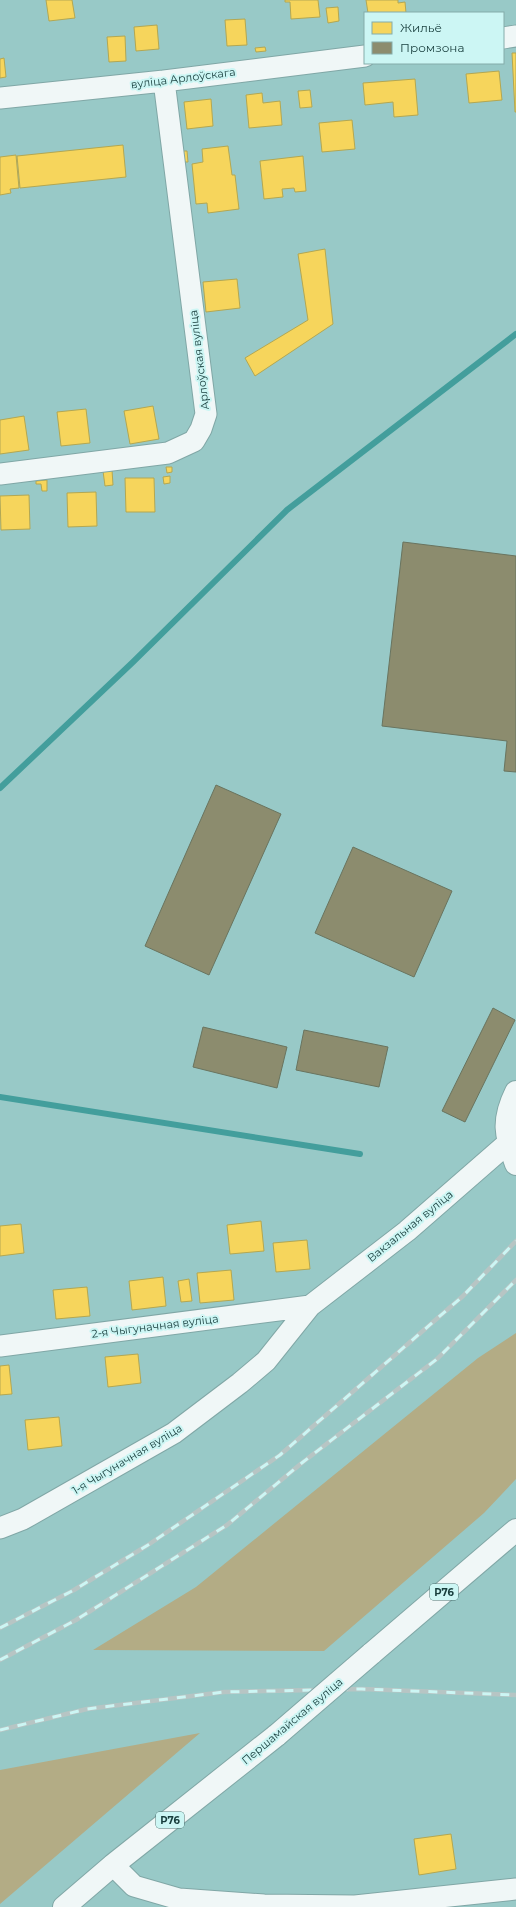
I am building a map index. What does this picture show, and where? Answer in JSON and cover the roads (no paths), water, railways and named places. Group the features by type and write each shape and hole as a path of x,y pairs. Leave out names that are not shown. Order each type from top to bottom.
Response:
{"main road":[{"path":"516,1092 506,1123 508,1143 516,1164"},
{"name":"Першамайская вуліца","path":"64,1907 113,1865 277,1735 516,1530"}],"street":[{"path":"504,38 516,36"},
{"name":"вуліца Арлоўскага","path":"0,98 164,81 364,56"},
{"name":"Арлоўская вуліца","path":"0,474 168,453 194,441 202,430 206,414 164,81"},
{"name":"Вакзальная вуліца","path":"310,1306 407,1231 508,1143"},
{"name":"2-я Чыгуначная вуліца","path":"0,1346 310,1306"},
{"name":"1-я Чыгуначная вуліца","path":"0,1528 23,1520 174,1433 266,1361 310,1306"},
{"path":"113,1865 134,1886 179,1899 264,1904 355,1906 516,1889"}],"waterway":[{"path":"0,788 133,662 287,510 516,334"},
{"path":"0,1097 360,1154"}],"railway":[{"path":"0,1628 74,1590 148,1545 280,1455 463,1296 516,1241"},
{"path":"0,1660 76,1620 227,1525 303,1462 437,1359 516,1280"},
{"path":"0,1730 87,1709 224,1692 362,1689 516,1695"}]}
